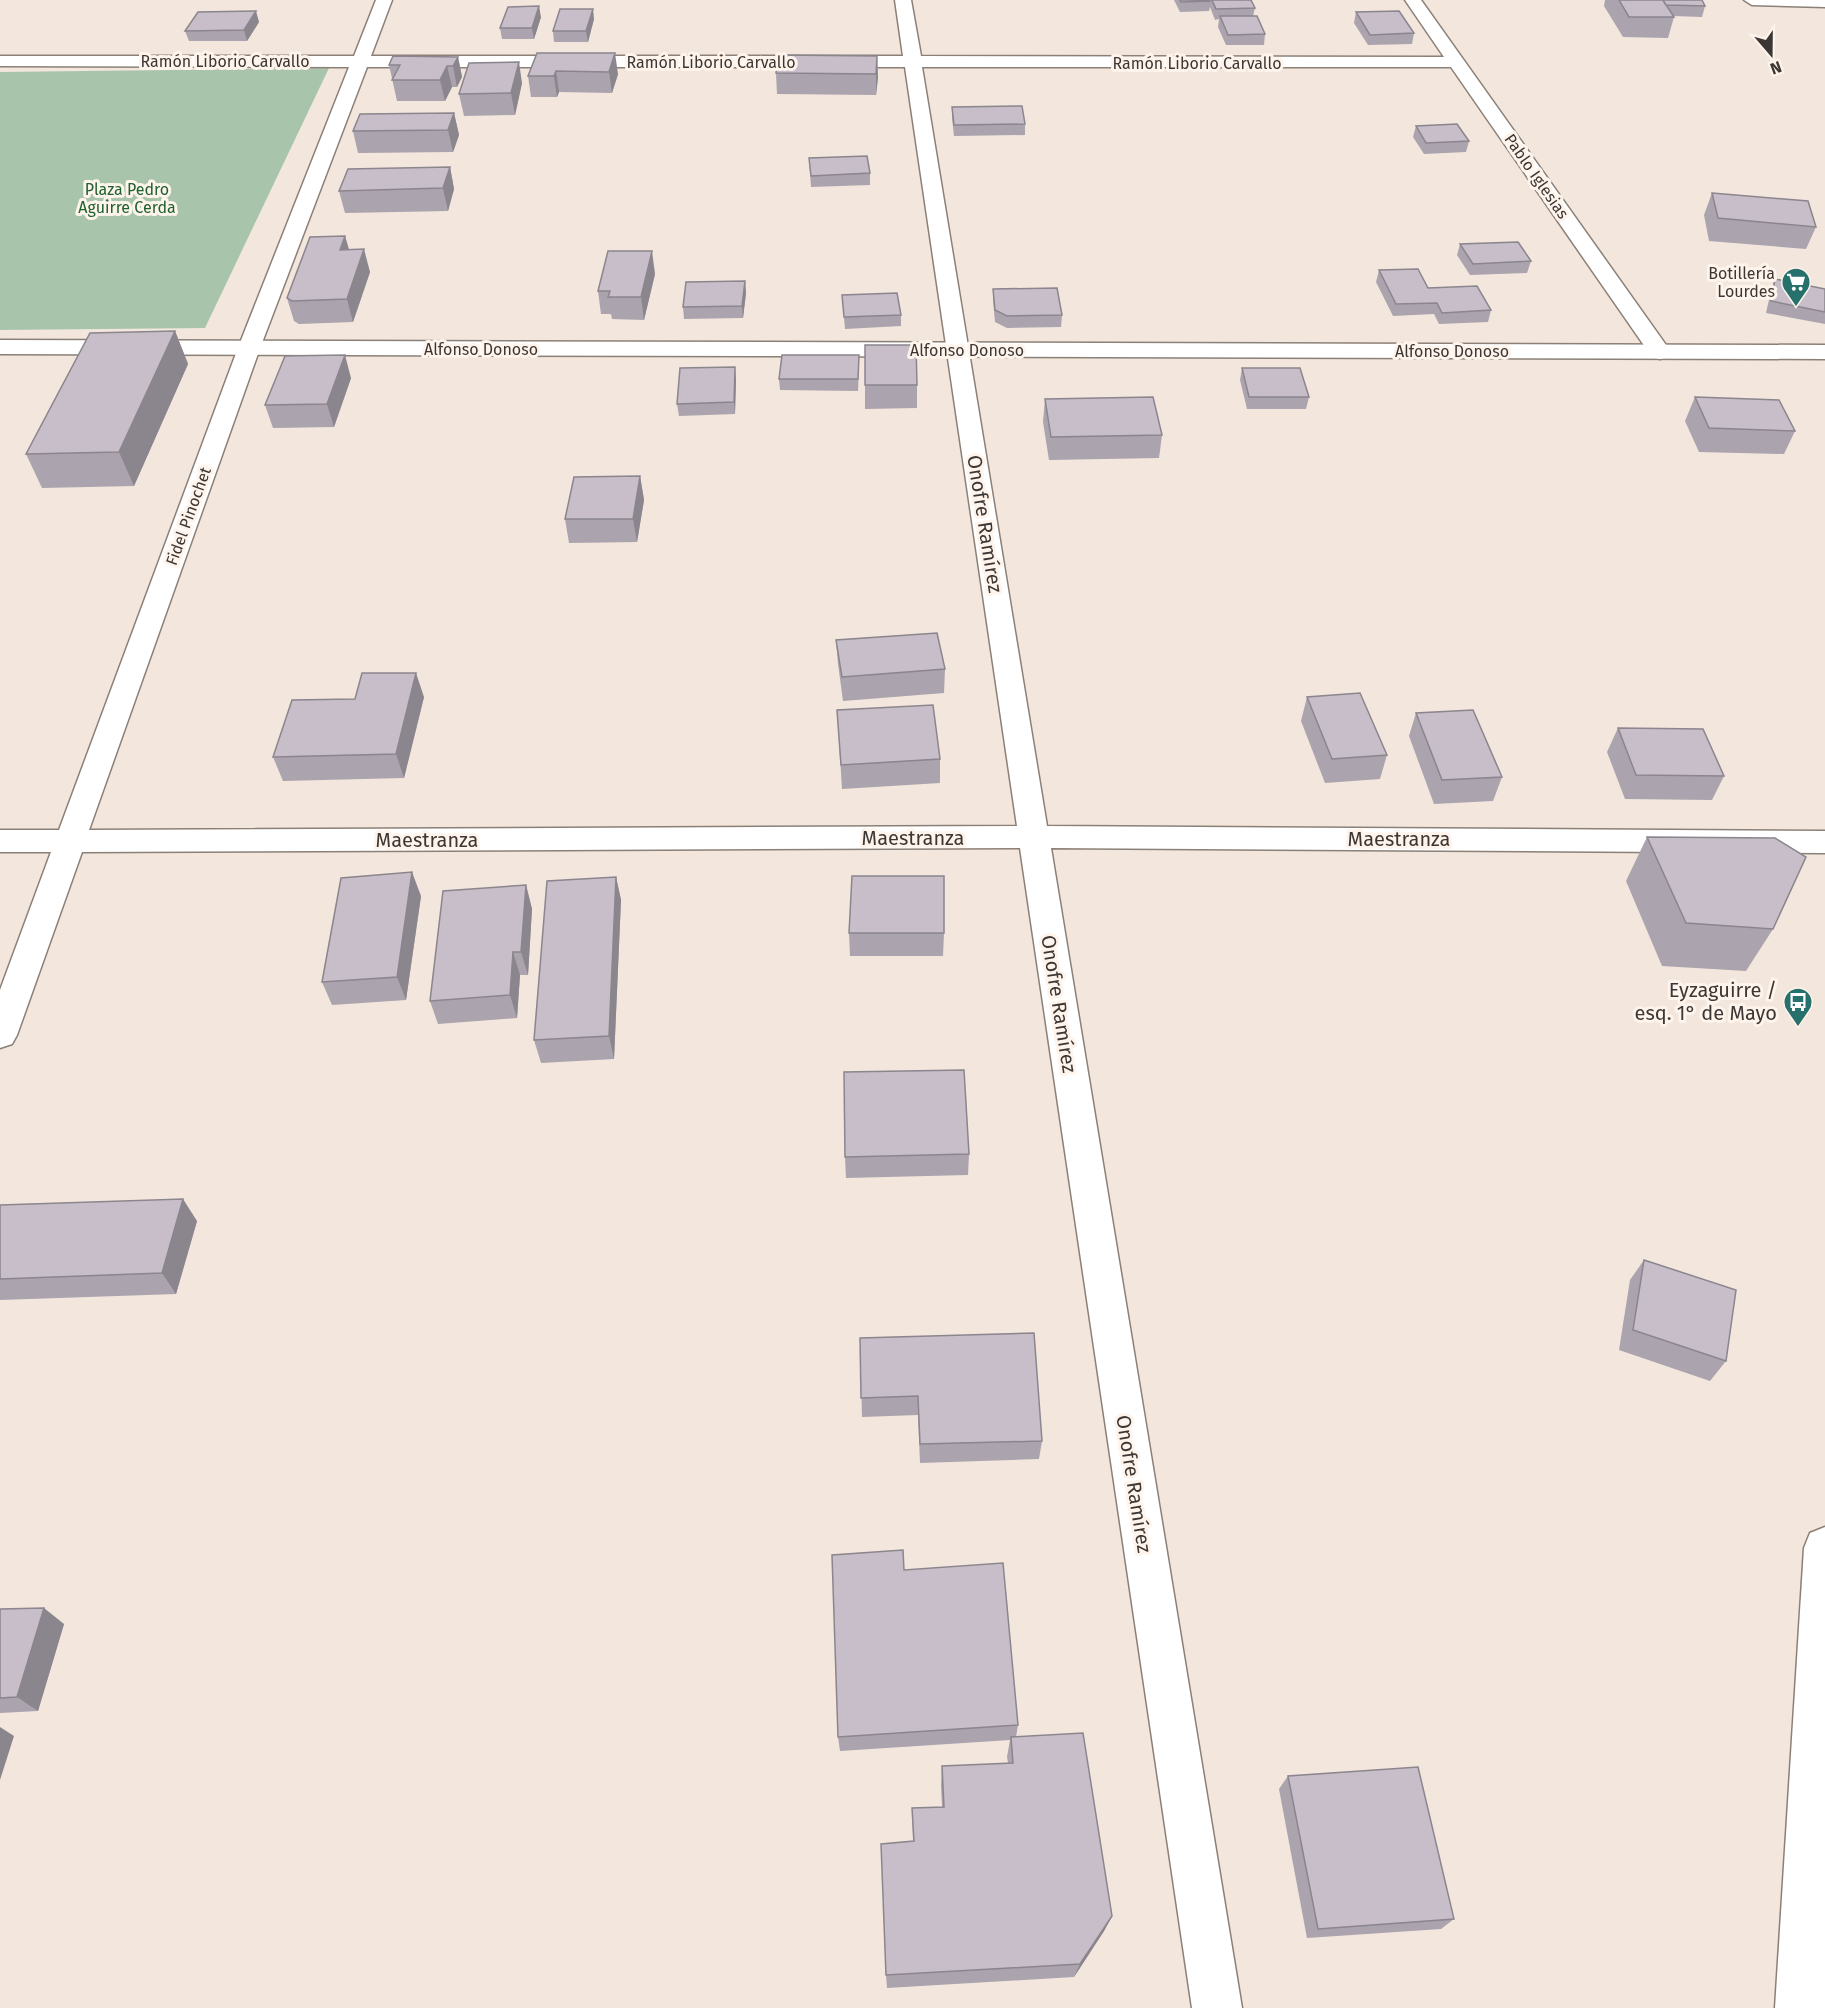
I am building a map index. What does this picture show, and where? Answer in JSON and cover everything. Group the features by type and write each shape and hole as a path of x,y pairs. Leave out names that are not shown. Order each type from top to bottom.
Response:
{"street":[{"name":"Fidel Pinochet","path":"0,1035 249,348 384,0"},
{"name":"Onofre Ramírez","path":"903,0 1217,2008"},
{"name":"Pablo Iglesias","path":"1413,0 1660,352"},
{"path":"1752,0 1825,2"},
{"name":"Ramón Liborio Carvallo","path":"0,60 1457,62"},
{"name":"Alfonso Donoso","path":"0,347 1825,352"},
{"name":"Maestranza","path":"0,841 1033,837 1825,842"},
{"path":"1800,2008 1825,1548"}],"green space":[{"name":"Plaza Pedro Aguirre Cerda","path":"329,68 205,328 0,330 0,72"}],"building":[{"path":"1180,0 1210,0 1210,1 1181,2"},
{"path":"1212,0 1251,0 1255,8 1216,9"},
{"path":"1619,0 1663,0 1674,17 1629,17"},
{"path":"1663,0 1702,0 1705,6 1666,5"},
{"path":"539,6 532,28 500,28 508,7"},
{"path":"560,9 593,9 586,31 553,31"},
{"path":"256,11 244,30 185,31 198,12"},
{"path":"1399,11 1414,33 1370,35 1356,12"},
{"path":"1220,16 1257,16 1265,34 1228,35"},
{"path":"537,53 615,53 609,72 556,71 554,76 528,76"},
{"path":"779,55 877,56 876,74 776,73"},
{"path":"393,56 458,57 453,66 447,66 440,80 392,80 400,65 389,65"},
{"path":"519,62 511,93 459,94 469,63"},
{"path":"1022,106 1025,124 954,125 952,107"},
{"path":"454,113 448,130 353,131 360,114"},
{"path":"1457,124 1469,141 1426,143 1416,126"},
{"path":"867,156 870,173 811,176 809,158"},
{"path":"450,167 443,188 339,191 348,169"},
{"path":"1712,193 1808,201 1816,227 1718,218"},
{"path":"345,236 340,250 364,249 347,299 292,301 287,298 310,237"},
{"path":"1518,242 1531,261 1473,264 1460,244"},
{"path":"608,251 652,251 641,297 608,297 610,291 598,291"},
{"path":"1418,269 1428,288 1477,286 1491,310 1442,313 1437,303 1396,304 1379,270"},
{"path":"1775,279 1825,289 1825,312 1771,301"},
{"path":"745,281 742,306 683,307 686,282"},
{"path":"1057,288 1062,315 1007,316 995,310 993,289"},
{"path":"897,293 901,315 844,317 842,295"},
{"path":"175,331 119,452 26,454 90,333"},
{"path":"865,345 916,345 917,385 865,385"},
{"path":"345,355 327,404 265,405 285,356"},
{"path":"782,355 859,355 858,379 779,379"},
{"path":"735,367 734,402 677,404 680,368"},
{"path":"1242,368 1300,368 1309,397 1249,397"},
{"path":"1153,397 1162,435 1051,437 1045,399"},
{"path":"1695,397 1779,400 1795,431 1709,428"},
{"path":"640,476 633,519 565,519 574,477"},
{"path":"937,633 945,669 842,677 836,640"},
{"path":"362,673 416,673 396,754 273,757 292,700 355,699"},
{"path":"1360,693 1387,755 1332,759 1307,697"},
{"path":"933,705 940,759 841,765 837,710"},
{"path":"1473,710 1502,777 1442,780 1416,713"},
{"path":"1618,728 1703,729 1724,776 1636,775"},
{"path":"1647,837 1775,838 1806,857 1773,929 1686,923"},
{"path":"412,872 397,977 322,982 341,878"},
{"path":"852,876 944,876 944,933 849,933"},
{"path":"616,877 609,1036 534,1040 547,881"},
{"path":"526,885 521,952 513,952 510,995 430,1001 443,891"},
{"path":"964,1070 969,1154 845,1157 844,1072"},
{"path":"183,1199 162,1273 0,1279 0,1205"},
{"path":"1644,1260 1736,1290 1726,1361 1633,1330"},
{"path":"1034,1333 1042,1441 920,1444 918,1396 861,1398 860,1338"},
{"path":"903,1550 904,1570 1003,1563 1018,1725 838,1737 832,1555"},
{"path":"44,1608 17,1697 0,1698 0,1609"},
{"path":"1083,1733 1112,1916 1080,1964 886,1975 881,1844 914,1841 912,1808 944,1807 942,1766 1013,1763 1011,1737"},
{"path":"1418,1767 1454,1919 1318,1929 1288,1776"}],"place":[{"name":"Botillería Lourdes","path":"1796,308"},
{"name":"Eyzaguirre / esq. 1° de Mayo","path":"1798,1028"}]}
